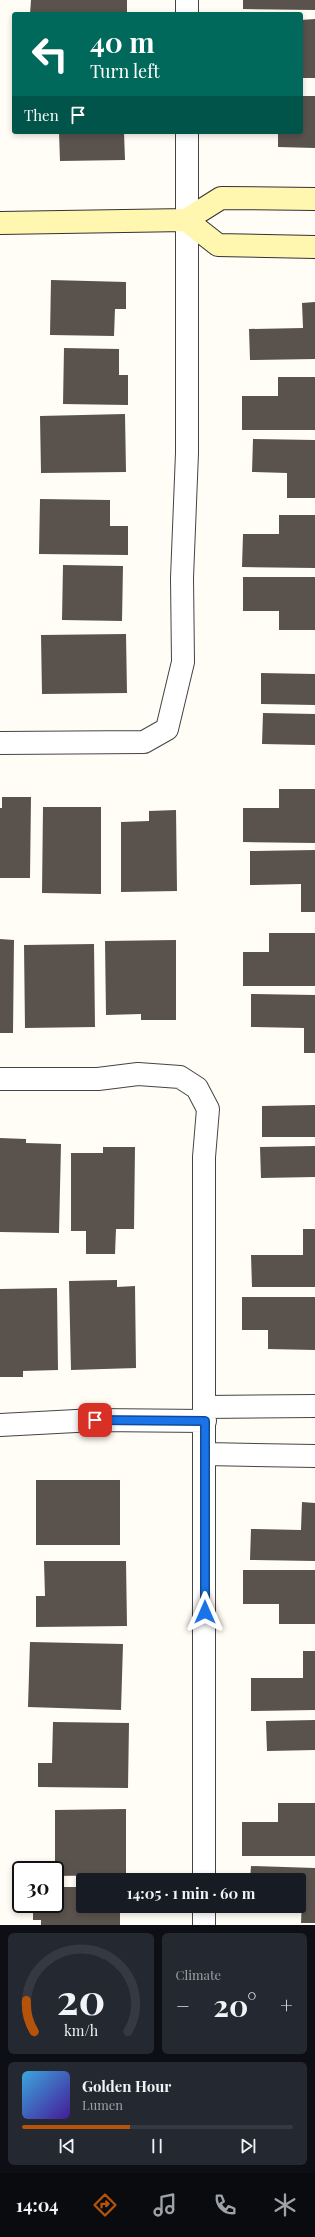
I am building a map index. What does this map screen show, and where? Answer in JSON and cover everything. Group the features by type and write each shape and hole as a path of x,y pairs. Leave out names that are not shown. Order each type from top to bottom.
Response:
{"street":[{"path":"187,0 187,12"},
{"path":"0,743 144,742 167,729 183,662 182,578 187,453 186,134"},
{"path":"0,223 186,220 221,198 315,199"},
{"path":"186,220 218,245 315,247"},
{"path":"0,1079 98,1079 138,1074 161,1074 180,1077 197,1088 208,1108 204,1157 204,1873"},
{"path":"0,1425 205,1414 315,1406"},
{"path":"205,1454 315,1456"},
{"path":"204,1913 204,1925"}],"building":[{"path":"31,0 127,0 127,12 30,12"},
{"path":"243,0 315,0 315,10 243,9"},
{"path":"315,19 315,78 303,78 303,20"},
{"path":"303,96 315,96 315,148 278,147 278,134 303,134"},
{"path":"59,134 124,134 125,160 60,161"},
{"path":"51,280 126,282 126,309 115,309 114,336 50,335"},
{"path":"315,302 315,359 250,360 249,329 303,328 302,303"},
{"path":"64,348 119,349 119,375 128,375 128,405 63,404"},
{"path":"278,377 315,377 315,430 242,430 242,396 278,396"},
{"path":"125,414 126,472 41,473 40,416"},
{"path":"253,439 315,440 315,498 287,498 287,473 252,472"},
{"path":"40,499 110,500 110,526 128,526 128,555 39,554"},
{"path":"279,515 315,515 315,568 242,567 243,534 279,534"},
{"path":"63,565 123,566 122,621 62,620"},
{"path":"243,577 315,577 315,630 279,630 279,611 243,611"},
{"path":"126,634 127,693 42,694 41,635"},
{"path":"261,673 315,674 315,705 261,704"},
{"path":"263,713 315,714 315,745 262,744"},
{"path":"279,789 315,789 315,843 243,842 243,808 279,808"},
{"path":"2,797 31,797 30,878 0,878 0,808 2,808"},
{"path":"43,807 101,807 101,894 42,893"},
{"path":"176,810 177,891 121,892 121,822 149,821 149,811"},
{"path":"315,850 315,912 301,912 301,884 250,885 250,851"},
{"path":"269,933 315,933 315,986 243,986 243,952 269,952"},
{"path":"0,939 14,940 13,1033 0,1033"},
{"path":"176,940 176,1020 141,1020 141,1014 106,1015 105,941"},
{"path":"94,944 95,1027 25,1028 24,945"},
{"path":"251,994 315,995 315,1053 304,1053 304,1028 251,1027"},
{"path":"315,1105 315,1137 262,1137 262,1106"},
{"path":"0,1138 26,1139 26,1143 61,1144 59,1233 0,1232"},
{"path":"315,1146 315,1177 261,1178 260,1147"},
{"path":"103,1147 135,1147 134,1229 116,1229 115,1254 86,1254 86,1231 71,1231 71,1153 103,1153"},
{"path":"303,1229 315,1229 315,1287 252,1287 251,1255 303,1255"},
{"path":"117,1280 117,1287 135,1286 136,1368 71,1370 69,1281"},
{"path":"57,1288 58,1370 23,1371 23,1377 0,1377 0,1289"},
{"path":"242,1297 315,1297 315,1350 268,1349 268,1330 242,1330"},
{"path":"36,1480 120,1480 120,1545 36,1545"},
{"path":"302,1502 315,1503 315,1561 250,1560 251,1529 301,1530"},
{"path":"44,1561 126,1561 127,1626 36,1627 36,1596 45,1596"},
{"path":"243,1570 315,1570 315,1624 279,1624 279,1604 243,1604"},
{"path":"30,1642 123,1644 121,1710 28,1707"},
{"path":"303,1651 315,1651 315,1710 251,1711 251,1678 303,1678"},
{"path":"315,1720 315,1750 267,1751 266,1721"},
{"path":"53,1722 129,1723 128,1788 38,1787 38,1763 52,1763"},
{"path":"278,1803 315,1803 315,1856 242,1856 242,1822 278,1822"},
{"path":"126,1809 126,1873 76,1873 76,1876 64,1876 64,1861 55,1861 55,1810"},
{"path":"251,1866 315,1868 315,1923 301,1923 301,1913 306,1913 306,1873 250,1873"},
{"path":"64,1887 76,1887 76,1913 120,1913 120,1925 41,1925 41,1920 33,1920 33,1913 64,1913"}],"route":[{"path":"95,1420 167,1422 205,1421 205,1612"}]}
